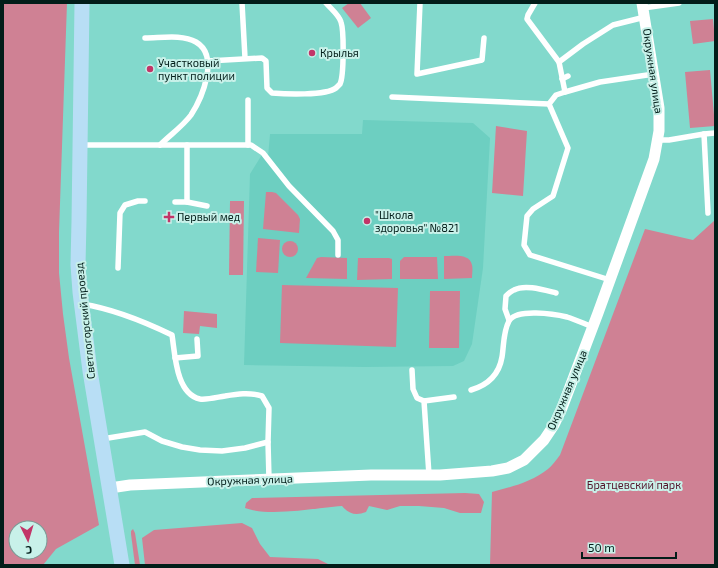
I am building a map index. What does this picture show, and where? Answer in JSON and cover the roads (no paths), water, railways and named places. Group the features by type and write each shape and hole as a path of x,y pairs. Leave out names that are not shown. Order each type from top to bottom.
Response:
{"main road":[{"name":"Светлогорский проезд","path":"82,3 78,265 89,363 122,565"}],"street":[{"name":"Окружная улица","path":"110,488 130,485 371,475 429,475 492,471 508,468 524,460 544,440 554,425 593,327 654,159 660,131 659,108 643,9"}],"lane":[{"path":"242,3 245,58"},
{"path":"208,61 262,58 266,62 267,88 272,93 308,93 328,92 334,90 340,85 342,76 343,29 338,16 326,3"},
{"path":"420,3 417,74 482,60 484,38"},
{"path":"535,3 527,19 559,62 565,92"},
{"path":"559,62 583,44 613,25 633,19 643,9 679,3"},
{"path":"145,38 172,37 187,39 197,43 204,51 208,61 204,87 190,115 160,145"},
{"path":"549,104 556,96 565,92 600,82 654,74"},
{"path":"562,79 568,76"},
{"path":"392,97 549,104"},
{"path":"248,100 248,145"},
{"path":"549,104 568,148 554,196 534,209 527,216 524,245 530,255 610,280"},
{"path":"658,140 669,140 715,133"},
{"path":"704,134 708,213"},
{"path":"80,145 248,145 257,148 264,153 289,186 333,231 338,240 338,255"},
{"path":"187,145 187,202"},
{"path":"118,268 120,213 125,205 138,201 145,201"},
{"path":"175,202 187,202 207,206"},
{"path":"509,320 505,309 506,296 514,289 541,289 556,293"},
{"path":"82,304 99,307 126,316 172,335 178,374 183,385 191,394 201,399 253,393 262,396 269,408 269,479"},
{"path":"471,390 493,379 502,357 505,330 509,320 513,316 518,314 548,314 567,317 593,327"},
{"path":"175,358 198,356 197,339"},
{"path":"412,370 413,388 417,398 424,401 454,398"},
{"path":"424,401 429,475"},
{"path":"101,439 145,432 162,441 182,447 222,451 245,448 268,442"}],"place":[{"name":"Крылья","path":"312,53"},
{"name":"Участковый пункт полиции","path":"150,69"},
{"name":"Первый мед","path":"169,217"},
{"name":"\"Школа здоровья\" №821","path":"367,221"}],"park label":[{"name":"Братцевский парк","path":"634,485"}]}
